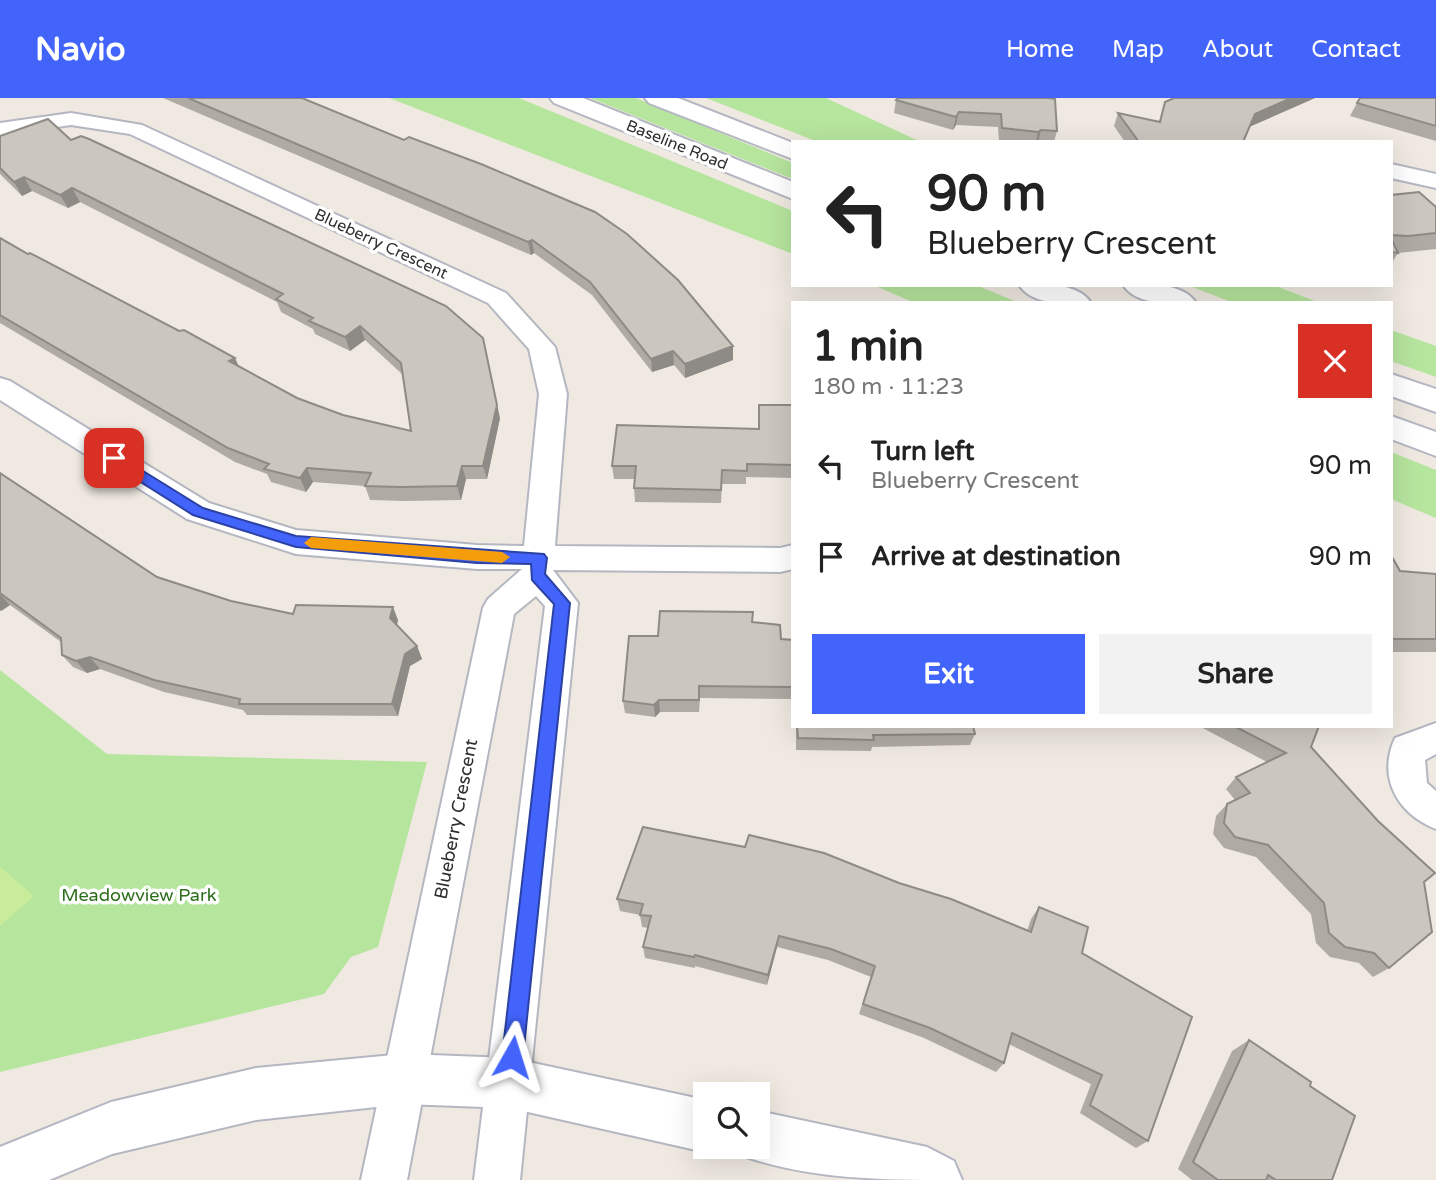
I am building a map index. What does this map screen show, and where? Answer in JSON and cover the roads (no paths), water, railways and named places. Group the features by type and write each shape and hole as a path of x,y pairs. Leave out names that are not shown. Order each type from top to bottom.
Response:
{"main road":[{"name":"Baseline Road","path":"562,98 791,190"},
{"name":"Baseline Road","path":"657,98 791,151"},
{"path":"1038,287 1072,301"},
{"path":"1142,287 1177,301"},
{"path":"1393,385 1436,401"},
{"path":"1393,428 1436,444"},
{"path":"0,1174 111,1128 256,1094 404,1079 509,1083 693,1123"},
{"path":"770,1140 927,1174 935,1180"}],"street":[{"name":"Blueberry Crescent","path":"0,129 71,119 135,129 498,299 542,347 553,394 538,567 499,608 384,1180"},
{"path":"1393,172 1436,181"},
{"path":"0,387 198,511 296,542 477,557 538,567 788,560"},
{"path":"497,1180 562,603 538,567"},
{"path":"1436,738 1408,749 1406,780 1421,804 1436,812"}],"park label":[{"name":"Meadowview Park","path":"139,895"}]}
